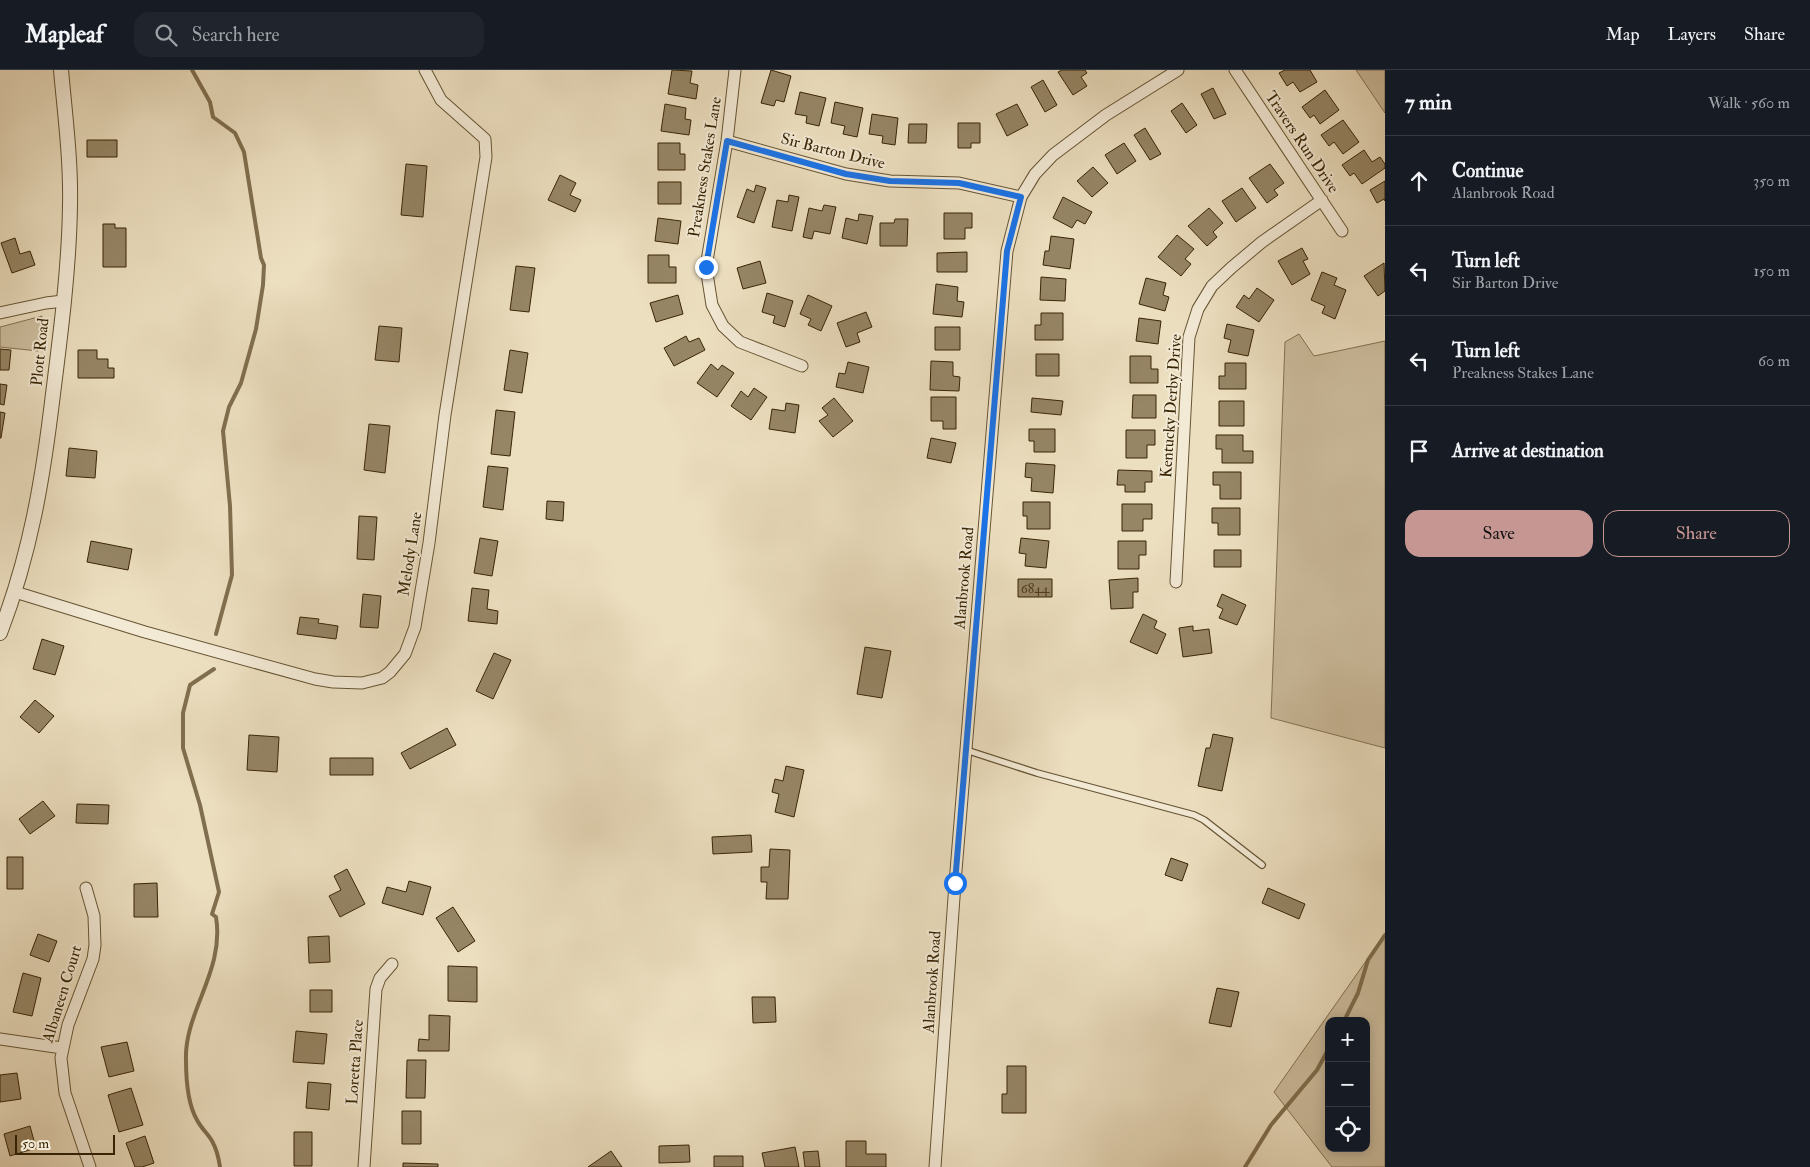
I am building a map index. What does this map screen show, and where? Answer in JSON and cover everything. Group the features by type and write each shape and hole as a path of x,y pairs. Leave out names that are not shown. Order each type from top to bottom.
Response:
{"street":[{"name":"Plott Road","path":"0,632 29,545 38,504 45,460 63,301 70,205 60,70"},
{"name":"Melody Lane","path":"14,592 256,664 333,682 372,682 382,678 406,654 415,627 429,543 445,415 486,157 485,139 441,100 426,70"},
{"name":"Preakness Stakes Lane","path":"735,70 727,141 706,267 712,305 723,326 740,342 802,366"},
{"name":"Alanbrook Road","path":"935,1167 966,750 1007,251 1021,197 1035,174 1053,155 1106,115 1178,70"},
{"name":"Travers Run Drive","path":"1235,70 1342,231"},
{"name":"Sir Barton Drive","path":"727,141 846,174 890,181 959,183 1021,197"},
{"name":"Kentucky Derby Drive","path":"1176,582 1189,337 1198,309 1212,286 1230,268 1262,242 1322,200"},
{"path":"0,313 63,301"},
{"name":"Albaneen Court","path":"86,888 94,916 95,945 93,959 68,1025 62,1048 62,1082 64,1093 90,1167"},
{"name":"Loretta Place","path":"364,1167 376,989 380,978 392,964"},
{"path":"0,1039 62,1048"}],"lane":[{"path":"966,750 1037,773 1194,815 1204,820 1262,865"}],"shaded area":[{"path":"1356,70 1385,70 1385,113"},
{"path":"42,316 38,351 0,347 0,327"},
{"path":"1299,334 1314,356 1385,341 1385,748 1271,718 1285,342"},
{"path":"1385,934 1385,1167 1332,1167 1274,1092 1325,1019 1325,1152 1370,1152 1370,1017 1327,1017"}],"building":[{"path":"672,70 692,71 690,83 698,85 696,99 668,94"},
{"path":"771,70 791,76 784,102 776,100 774,106 761,103"},
{"path":"1062,70 1085,70 1087,73 1081,77 1087,86 1073,95 1058,72"},
{"path":"1285,70 1310,70 1317,82 1300,92 1293,82 1287,86 1279,73"},
{"path":"1043,80 1057,105 1045,112 1031,87"},
{"path":"1213,88 1226,114 1214,119 1201,94"},
{"path":"1325,90 1339,110 1320,124 1314,115 1310,118 1302,107"},
{"path":"800,92 826,98 819,126 806,123 807,116 795,114"},
{"path":"835,102 863,108 857,137 843,134 845,126 831,123"},
{"path":"1182,103 1197,125 1186,133 1171,111"},
{"path":"665,104 686,108 685,119 691,120 689,135 661,131"},
{"path":"1017,104 1028,125 1007,136 996,114"},
{"path":"872,114 898,118 895,145 882,143 883,136 869,134"},
{"path":"1343,120 1359,142 1343,154 1334,142 1329,146 1321,135"},
{"path":"958,123 980,123 980,143 971,143 971,148 958,148"},
{"path":"909,124 927,124 926,143 908,143"},
{"path":"1145,128 1161,154 1150,160 1134,135"},
{"path":"87,140 117,140 117,157 87,157"},
{"path":"658,143 680,143 680,154 685,154 685,170 658,170"},
{"path":"1124,143 1136,161 1117,174 1105,155"},
{"path":"1364,150 1372,162 1380,157 1385,164 1385,168 1362,184 1354,173 1350,176 1342,165"},
{"path":"406,164 427,166 423,217 401,215"},
{"path":"1270,164 1284,183 1274,190 1278,195 1267,203 1249,178"},
{"path":"1093,167 1108,183 1092,197 1077,181"},
{"path":"560,175 576,183 570,195 581,200 575,212 548,200"},
{"path":"1385,181 1385,201 1384,199 1377,203 1370,190"},
{"path":"658,182 681,182 681,204 658,204"},
{"path":"756,185 766,188 754,223 737,217 747,189 754,192"},
{"path":"1242,188 1256,208 1236,222 1222,201"},
{"path":"789,195 799,197 792,231 772,227 777,200 788,202"},
{"path":"1063,197 1092,212 1085,224 1077,220 1072,228 1053,218"},
{"path":"824,205 836,207 830,234 814,231 812,239 803,237 809,208 822,211"},
{"path":"1209,208 1223,223 1213,232 1217,237 1207,246 1188,226"},
{"path":"944,213 972,213 972,228 965,228 965,239 944,239"},
{"path":"859,214 873,216 867,244 842,238 846,218 858,221"},
{"path":"658,218 681,221 678,244 655,241"},
{"path":"895,219 908,219 907,246 880,246 880,223 894,223"},
{"path":"103,224 115,224 115,228 126,228 126,267 103,267"},
{"path":"1177,235 1194,249 1185,259 1191,264 1181,276 1158,257"},
{"path":"1051,236 1074,239 1070,269 1043,265 1045,251 1049,251"},
{"path":"15,238 20,254 30,251 35,265 12,273 1,243"},
{"path":"1302,248 1308,259 1303,261 1310,274 1292,285 1278,261"},
{"path":"967,252 967,272 937,272 937,253"},
{"path":"648,255 669,255 669,267 676,267 676,283 648,283"},
{"path":"760,261 766,283 743,289 737,268"},
{"path":"1384,263 1385,291 1378,296 1364,276"},
{"path":"516,266 535,268 529,312 510,310"},
{"path":"1322,272 1337,278 1334,285 1346,290 1335,319 1322,313 1325,306 1311,300"},
{"path":"1041,277 1066,279 1065,301 1040,300"},
{"path":"1146,278 1166,283 1163,295 1169,297 1165,311 1139,304"},
{"path":"936,284 958,287 957,301 964,302 962,317 933,314"},
{"path":"1257,288 1274,300 1259,322 1236,307 1244,295 1249,299"},
{"path":"767,293 793,301 785,327 773,323 775,316 762,312"},
{"path":"678,295 683,314 656,322 650,303"},
{"path":"808,295 832,306 821,331 808,325 811,319 800,314"},
{"path":"866,312 872,327 857,333 860,342 846,347 837,323"},
{"path":"1041,313 1063,313 1063,340 1035,340 1035,325 1041,325"},
{"path":"1139,318 1161,321 1158,344 1136,341"},
{"path":"1227,324 1254,330 1248,356 1228,352 1231,340 1224,338"},
{"path":"379,326 402,328 399,362 375,360"},
{"path":"935,327 960,327 960,350 935,350"},
{"path":"686,336 689,342 699,338 705,350 674,366 664,348"},
{"path":"0,349 11,350 9,370 0,370"},
{"path":"78,350 97,350 97,359 108,359 108,368 114,368 114,378 78,378"},
{"path":"510,350 528,353 522,393 504,390"},
{"path":"1036,354 1059,354 1059,376 1036,376"},
{"path":"1130,356 1151,356 1151,369 1158,369 1158,383 1130,383"},
{"path":"931,361 953,362 953,376 960,377 959,391 930,390"},
{"path":"848,362 869,367 863,393 836,387 839,373 845,374"},
{"path":"1225,363 1246,363 1246,389 1219,389 1219,376 1225,376"},
{"path":"711,364 718,370 722,365 734,373 717,397 697,383"},
{"path":"0,384 7,385 4,405 0,404"},
{"path":"754,388 767,397 751,420 731,406 741,391 748,397"},
{"path":"1133,395 1156,395 1156,418 1132,418"},
{"path":"931,397 956,397 956,429 943,429 943,421 931,421"},
{"path":"834,398 853,421 833,437 819,421 828,415 822,408"},
{"path":"1032,398 1063,401 1061,415 1031,412"},
{"path":"1219,401 1244,401 1244,426 1219,426"},
{"path":"786,403 799,405 795,433 769,429 772,409 785,411"},
{"path":"496,410 515,412 510,456 491,454"},
{"path":"0,412 5,413 1,438 0,438"},
{"path":"369,424 390,426 385,473 364,470"},
{"path":"1029,429 1055,429 1055,452 1034,452 1034,441 1029,441"},
{"path":"1126,430 1155,430 1155,445 1147,445 1147,458 1126,458"},
{"path":"1216,435 1243,435 1243,451 1253,451 1253,463 1222,463 1222,449 1216,449"},
{"path":"931,438 956,443 951,463 927,458"},
{"path":"69,448 97,451 95,478 66,476"},
{"path":"1026,463 1055,465 1053,493 1031,491 1032,478 1025,477"},
{"path":"488,466 508,468 503,510 483,507"},
{"path":"1118,470 1152,471 1152,482 1145,482 1145,492 1125,492 1125,485 1117,485"},
{"path":"1213,472 1241,472 1241,499 1220,499 1220,485 1213,485"},
{"path":"547,501 564,502 563,521 546,519"},
{"path":"1023,502 1050,502 1050,529 1027,529 1027,516 1023,516"},
{"path":"1122,504 1152,504 1152,519 1143,519 1143,531 1122,531"},
{"path":"1212,508 1240,508 1240,535 1218,535 1218,523 1212,523"},
{"path":"359,516 377,517 374,560 357,559"},
{"path":"480,538 498,541 492,576 474,573"},
{"path":"1021,538 1049,541 1046,568 1025,566 1026,554 1019,553"},
{"path":"91,541 132,549 128,570 87,562"},
{"path":"1118,541 1146,541 1146,555 1139,555 1139,569 1118,569"},
{"path":"1214,550 1241,550 1241,567 1214,567"},
{"path":"1138,578 1138,592 1133,592 1133,608 1111,609 1109,580"},
{"path":"1018,579 1052,579 1052,597 1018,597"},
{"path":"472,588 489,590 487,609 498,611 497,624 468,621"},
{"path":"363,594 381,596 378,628 360,627"},
{"path":"1222,594 1246,605 1237,625 1219,618 1223,609 1217,606"},
{"path":"1143,614 1157,621 1154,628 1166,634 1157,654 1130,642"},
{"path":"300,617 319,619 318,623 338,626 336,639 297,634"},
{"path":"1193,626 1193,631 1209,629 1212,653 1183,657 1179,628"},
{"path":"42,639 64,646 55,675 33,669"},
{"path":"865,647 891,651 882,698 857,694"},
{"path":"494,653 511,660 493,699 476,691"},
{"path":"35,700 54,716 39,733 20,717"},
{"path":"447,728 456,745 410,769 401,753"},
{"path":"1213,734 1233,738 1222,791 1198,786 1206,748 1210,748"},
{"path":"249,735 279,737 277,772 247,770"},
{"path":"330,758 373,758 373,775 330,775"},
{"path":"786,766 804,770 794,817 775,812 779,794 772,792 775,779 783,781"},
{"path":"43,801 55,816 30,834 19,819"},
{"path":"77,804 109,805 108,824 76,823"},
{"path":"751,835 752,852 713,854 712,837"},
{"path":"770,849 790,850 788,899 766,899 767,882 761,882 761,867 769,867"},
{"path":"7,857 23,857 23,889 7,889"},
{"path":"1171,858 1188,864 1182,881 1165,875"},
{"path":"347,869 365,904 340,917 329,896 341,890 334,876"},
{"path":"409,881 431,887 423,915 382,903 387,887 406,892"},
{"path":"157,883 158,917 134,917 134,884"},
{"path":"1268,888 1305,904 1299,919 1262,903"},
{"path":"453,907 475,941 458,952 436,918"},
{"path":"38,934 57,941 49,962 30,955"},
{"path":"329,936 330,962 309,963 308,937"},
{"path":"448,966 477,967 477,1002 448,1001"},
{"path":"23,973 41,978 32,1016 13,1012"},
{"path":"1217,988 1239,992 1231,1027 1209,1023"},
{"path":"310,990 332,990 332,1012 310,1012"},
{"path":"752,997 775,997 776,1022 753,1023"},
{"path":"429,1015 450,1016 449,1051 418,1051 419,1039 429,1040"},
{"path":"296,1031 327,1034 324,1064 293,1062"},
{"path":"127,1042 134,1071 109,1077 101,1047"},
{"path":"407,1060 426,1060 425,1098 406,1098"},
{"path":"1007,1066 1026,1066 1026,1113 1002,1113 1002,1094 1007,1094"},
{"path":"17,1073 21,1099 0,1102 0,1075"},
{"path":"308,1082 331,1084 329,1110 306,1108"},
{"path":"131,1088 143,1125 119,1132 108,1095"},
{"path":"402,1111 421,1111 421,1144 402,1144"},
{"path":"30,1126 36,1148 10,1156 4,1134"},
{"path":"294,1132 312,1132 312,1166 294,1166"},
{"path":"145,1136 154,1163 135,1167 126,1143"},
{"path":"846,1141 866,1141 866,1154 886,1154 886,1167 846,1167"},
{"path":"689,1145 690,1162 659,1163 659,1146"},
{"path":"795,1147 799,1167 765,1167 762,1153"},
{"path":"611,1151 622,1167 588,1167"},
{"path":"818,1151 820,1167 805,1167 803,1152"},
{"path":"714,1156 743,1156 743,1167 714,1167"},
{"path":"403,1163 438,1164 438,1167 403,1167"}],"waterway":[{"path":"192,70 210,102 213,117 235,133 244,152 261,258 264,265 256,329 241,383 229,407 223,431 230,506 232,575 216,634"},
{"path":"214,669 190,685 183,713 183,748 200,805 219,892 212,914 216,917 217,937 215,955 191,1025 187,1042 186,1067 191,1106 199,1123 213,1144 220,1167"},
{"path":"1346,1017 1358,993 1368,960 1385,935"},
{"path":"1245,1167 1271,1125 1317,1070 1325,1055"}],"route":[{"path":"706,267 727,141 846,174 890,181 959,183 1021,197 1007,251 955,883"}]}
